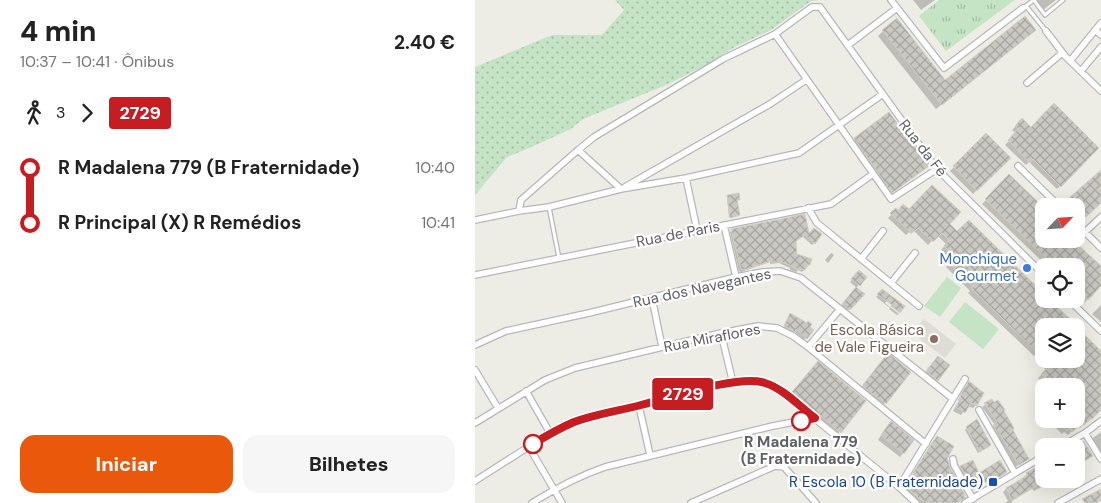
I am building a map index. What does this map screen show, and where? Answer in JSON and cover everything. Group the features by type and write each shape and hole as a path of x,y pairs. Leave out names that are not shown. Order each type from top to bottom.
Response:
{"street":[{"path":"891,0 944,68 1025,7"},
{"name":"Rua da Fé","path":"775,34 811,7 820,7 937,169 1035,265"},
{"path":"848,44 897,8"},
{"path":"1070,60 1101,23"},
{"path":"1095,30 1101,35"},
{"path":"1046,31 1063,53 1101,91"},
{"path":"519,211 521,200 594,138 723,60 775,34 891,199 937,169"},
{"path":"1081,71 1101,47"},
{"path":"1027,82 1063,53"},
{"path":"621,189 770,104 806,80"},
{"path":"475,220 549,207 621,189 686,178 799,153 883,94"},
{"path":"578,150 621,189"},
{"path":"1018,166 1051,198"},
{"name":"Rua de Paris","path":"475,275 831,204 873,174"},
{"path":"686,178 697,230"},
{"path":"808,208 817,223 919,306"},
{"path":"1101,217 1085,232 1101,248"},
{"path":"725,225 736,277"},
{"path":"861,259 883,231"},
{"path":"891,283 915,253"},
{"name":"Rua dos Navegantes","path":"475,345 505,331 653,298 736,277 780,271 801,278 952,398"},
{"path":"653,298 662,347"},
{"path":"808,347 840,308"},
{"path":"1077,308 1101,331"},
{"name":"Rua Miraflores","path":"475,423 545,380 575,368 758,326 777,328 793,336 926,444"},
{"path":"721,333 733,383"},
{"path":"475,370 498,408"},
{"path":"899,487 965,379"},
{"path":"475,481 550,433 571,423 594,415 639,406 714,386 750,381 764,382 783,392 916,503"},
{"path":"526,391 550,433"},
{"path":"639,406 650,455"},
{"path":"979,410 1015,472"},
{"path":"532,503 584,475 605,467 773,426 815,418"},
{"path":"1082,438 1087,436 1101,421"},
{"path":"1087,436 1101,459"},
{"path":"529,447 562,503"},
{"path":"953,459 954,465 973,498"},
{"path":"965,503 1035,461"},
{"path":"691,503 775,466 784,466 816,503"},
{"path":"1058,503 1101,480"}],"lane":[{"path":"1046,31 1025,7 1034,0 1045,15 1063,0"},
{"path":"549,207 559,258"}],"shaded area":[{"name":"Escola Básica de Vale Figueira","path":"924,319 956,344 945,358 912,333"}],"green space":[{"path":"615,0 820,0 811,1 771,30 735,47 706,65 666,85 583,119 571,129 507,157 475,195 475,67 552,35 602,35 624,10"},
{"path":"939,0 1015,0 946,51 919,16"},
{"path":"947,277 961,288 940,317 924,306"},
{"path":"965,302 999,329 983,349 949,322"}],"building":[{"path":"1025,16 1036,30 942,105 882,30 897,18 945,80"},
{"path":"1054,103 1099,148 1061,187 1033,159 1030,163 1008,140 1018,129 1015,126 1022,118 1031,127"},
{"path":"889,112 929,166 892,193 854,138"},
{"path":"986,133 1011,158 977,191 953,166"},
{"path":"1101,170 1101,203 1086,217 1085,198 1069,198"},
{"path":"1009,174 1035,199 1035,248 985,199"},
{"path":"932,185 961,212 950,224 957,231 969,220 1035,285 1035,308 1058,308 1069,318 1035,318 1035,350 971,288 973,287 949,263 955,257 944,246 949,240 942,233 933,242 918,228 915,231 914,229 911,233 890,213 896,208 898,210 903,204 909,209"},
{"path":"739,193 740,200 737,200 740,215 730,218 727,195"},
{"path":"805,214 809,233 814,228 822,234 815,244 805,235 796,241 797,254 812,259 810,265 808,264 805,270 800,270 782,262 771,261 744,270 741,269 731,229"},
{"path":"1035,248 1082,248 1101,266 1101,286 1088,300 1085,297 1085,258 1046,258"},
{"path":"859,270 867,277 860,286 851,279"},
{"path":"856,287 865,294 850,310 842,304"},
{"path":"882,289 905,306 900,313 877,294"},
{"path":"790,313 812,324 810,327 814,330 807,339 796,329 795,332 784,326"},
{"path":"1085,335 1101,351 1101,410 1085,424 1085,378 1045,378 1041,374 1047,368 1085,368"},
{"path":"888,353 911,372 886,404 862,386"},
{"path":"938,356 950,365 938,381 926,371"},
{"path":"818,361 866,401 841,433 792,392"},
{"path":"969,381 984,393 977,406 971,403 965,413 956,407"},
{"path":"992,399 994,402 998,400 1005,410 1014,428 1013,430 1029,459 1019,465 1000,434 998,435 993,425 997,422 984,403"},
{"path":"977,419 991,445 980,452 966,427"},
{"path":"891,421 914,440 904,454 881,435"},
{"path":"1064,428 1076,428 1072,432 1069,429 1067,431"},
{"path":"937,436 954,446 947,459 965,495 965,498 956,503 929,503 921,500 905,486"},
{"path":"1085,443 1093,456 1085,461"},
{"path":"973,460 979,473 1000,460 1007,472 974,489 960,466"},
{"path":"1035,468 1035,487 1012,500 1006,488 1028,475 1026,473"},
{"path":"1101,489 1101,500 1096,503 1085,503 1082,499"}],"bus line":[{"name":"2729","path":"533,444 571,423 594,415 639,406 714,386 750,381 764,382 783,392 815,418 801,421"}],"place":[{"name":"Monchique Gourmet","path":"1027,268"},
{"name":"Escola Básica de Vale Figueira","path":"934,339"},
{"name":"R Madalena 779 (B Fraternidade)","path":"801,421"},
{"name":"R Escola 10 (B Fraternidade)","path":"993,482"}]}
